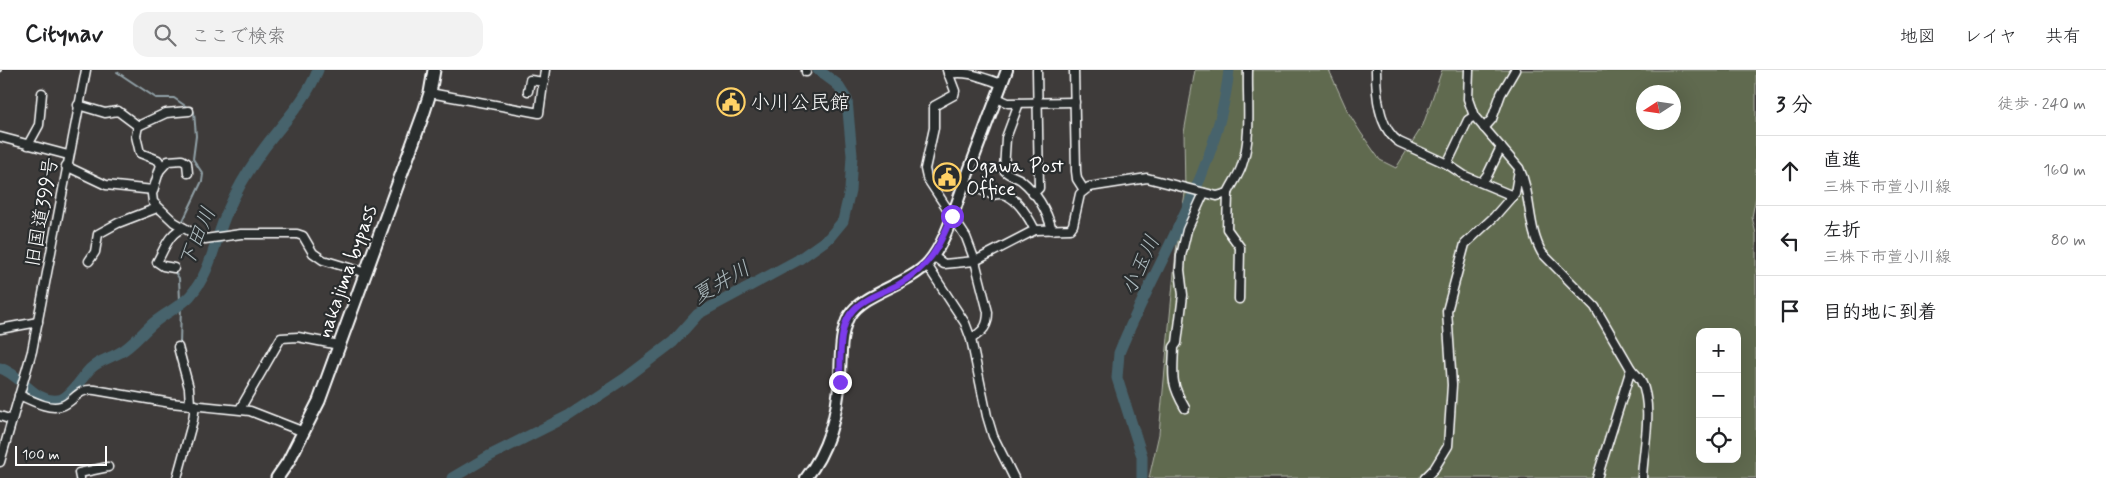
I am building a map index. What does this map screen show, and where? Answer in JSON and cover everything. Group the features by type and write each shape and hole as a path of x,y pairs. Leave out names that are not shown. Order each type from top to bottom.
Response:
{"highway":[{"name":"nakajima bypass","path":"277,478 288,462 319,401 430,93 434,70"}],"main road":[{"path":"806,478 826,446 840,382 842,339 850,313 861,304 900,284 930,261 952,216 1007,70"}],"street":[{"name":"旧国道399号","path":"0,462 25,378 38,322 68,155 86,70"},
{"path":"430,93 539,113 545,70"},
{"path":"971,339 982,332 988,321 988,312 975,261 966,237 928,178 926,169 934,128 934,106 954,95 952,71 967,70 1002,84"},
{"path":"1033,194 1039,188 1037,70"},
{"path":"1074,70 1076,171 1077,180 1084,190"},
{"path":"1239,299 1240,247 1228,229 1228,193 1242,166 1244,158 1247,135 1248,70"},
{"path":"1376,70 1378,97 1384,123 1394,139 1446,164 1465,176 1513,196"},
{"path":"1469,70 1468,99 1474,116 1519,168 1524,177 1532,230 1536,243 1542,253 1595,307 1631,369 1640,380 1646,395 1647,408 1642,478"},
{"path":"1484,128 1492,119 1501,94 1515,70"},
{"path":"528,91 530,80 544,82"},
{"path":"28,145 39,125 42,93"},
{"path":"997,98 1008,103 1075,102"},
{"path":"1019,103 1006,138 1004,170 1009,175 1021,180 1041,202 1052,230"},
{"path":"78,105 105,113 118,112 138,126"},
{"path":"138,126 166,113 188,111"},
{"path":"1446,164 1468,120 1474,116"},
{"path":"138,126 136,136 140,153 158,160 161,165 152,198 157,208 174,222 205,239 254,233 297,234 303,236 313,253 323,260 366,273"},
{"path":"0,137 68,155"},
{"path":"1482,182 1501,148"},
{"path":"160,170 168,161 182,160 187,163 188,173"},
{"path":"66,166 106,185 153,190"},
{"path":"1425,478 1448,446 1452,385 1447,312 1465,244 1513,196 1518,186 1519,168"},
{"path":"930,261 944,264 975,261 1035,230 1070,229 1073,224 1078,200 1084,190 1089,187 1147,178 1217,196 1228,193"},
{"path":"964,183 993,195 998,193 1007,195 1022,209 1035,230"},
{"path":"1185,408 1177,394 1173,379 1174,347 1177,343 1184,295 1180,270 1181,256 1187,230 1202,193"},
{"path":"89,261 95,252 98,234 118,223 157,208"},
{"path":"174,268 163,266 157,262 173,234 181,226"},
{"path":"930,261 965,323 971,339 993,436 1014,478"},
{"path":"0,328 38,322"},
{"path":"240,409 280,338 298,337 339,345"},
{"path":"177,478 193,420 193,405 178,347"},
{"path":"1597,478 1631,369"},
{"path":"20,393 52,407 61,406 77,394 88,389 154,401 240,409 261,414 304,432"},
{"path":"0,416 12,420"},
{"path":"80,478 79,473 108,467"}],"green space":[{"path":"1195,70 1329,70 1348,112 1361,133 1380,160 1396,168 1423,125 1442,70 1756,70 1756,196 1752,217 1756,234 1756,478 1149,478 1159,434 1176,251 1185,193 1184,133"}],"waterway":[{"name":"下田川","path":"0,368 7,371 41,397 49,400 62,399 71,392 93,366 124,350 156,321 186,300 198,286 204,275 223,221 242,181 306,93 318,70"},
{"name":"夏井川","path":"452,478 491,455 568,416 627,377 673,342 698,314 798,260 829,238 843,221 850,190 852,155 847,100 837,84 818,70"},
{"name":"小玉川","path":"1142,478 1142,456 1117,378 1119,353 1184,215 1213,144 1223,108 1229,70"},
{"path":"117,72 156,98 174,98 194,112 196,136 193,159 203,174 202,181 182,223"},
{"path":"173,270 179,278 180,301 182,303"},
{"path":"180,345 181,304"}],"place":[{"name":"小川公民館","path":"731,102"},
{"name":"Ogawa Post Office","path":"947,177"}],"route":[{"path":"840,382 842,339 850,313 872,296 900,284 927,265 942,241 952,216"}]}
